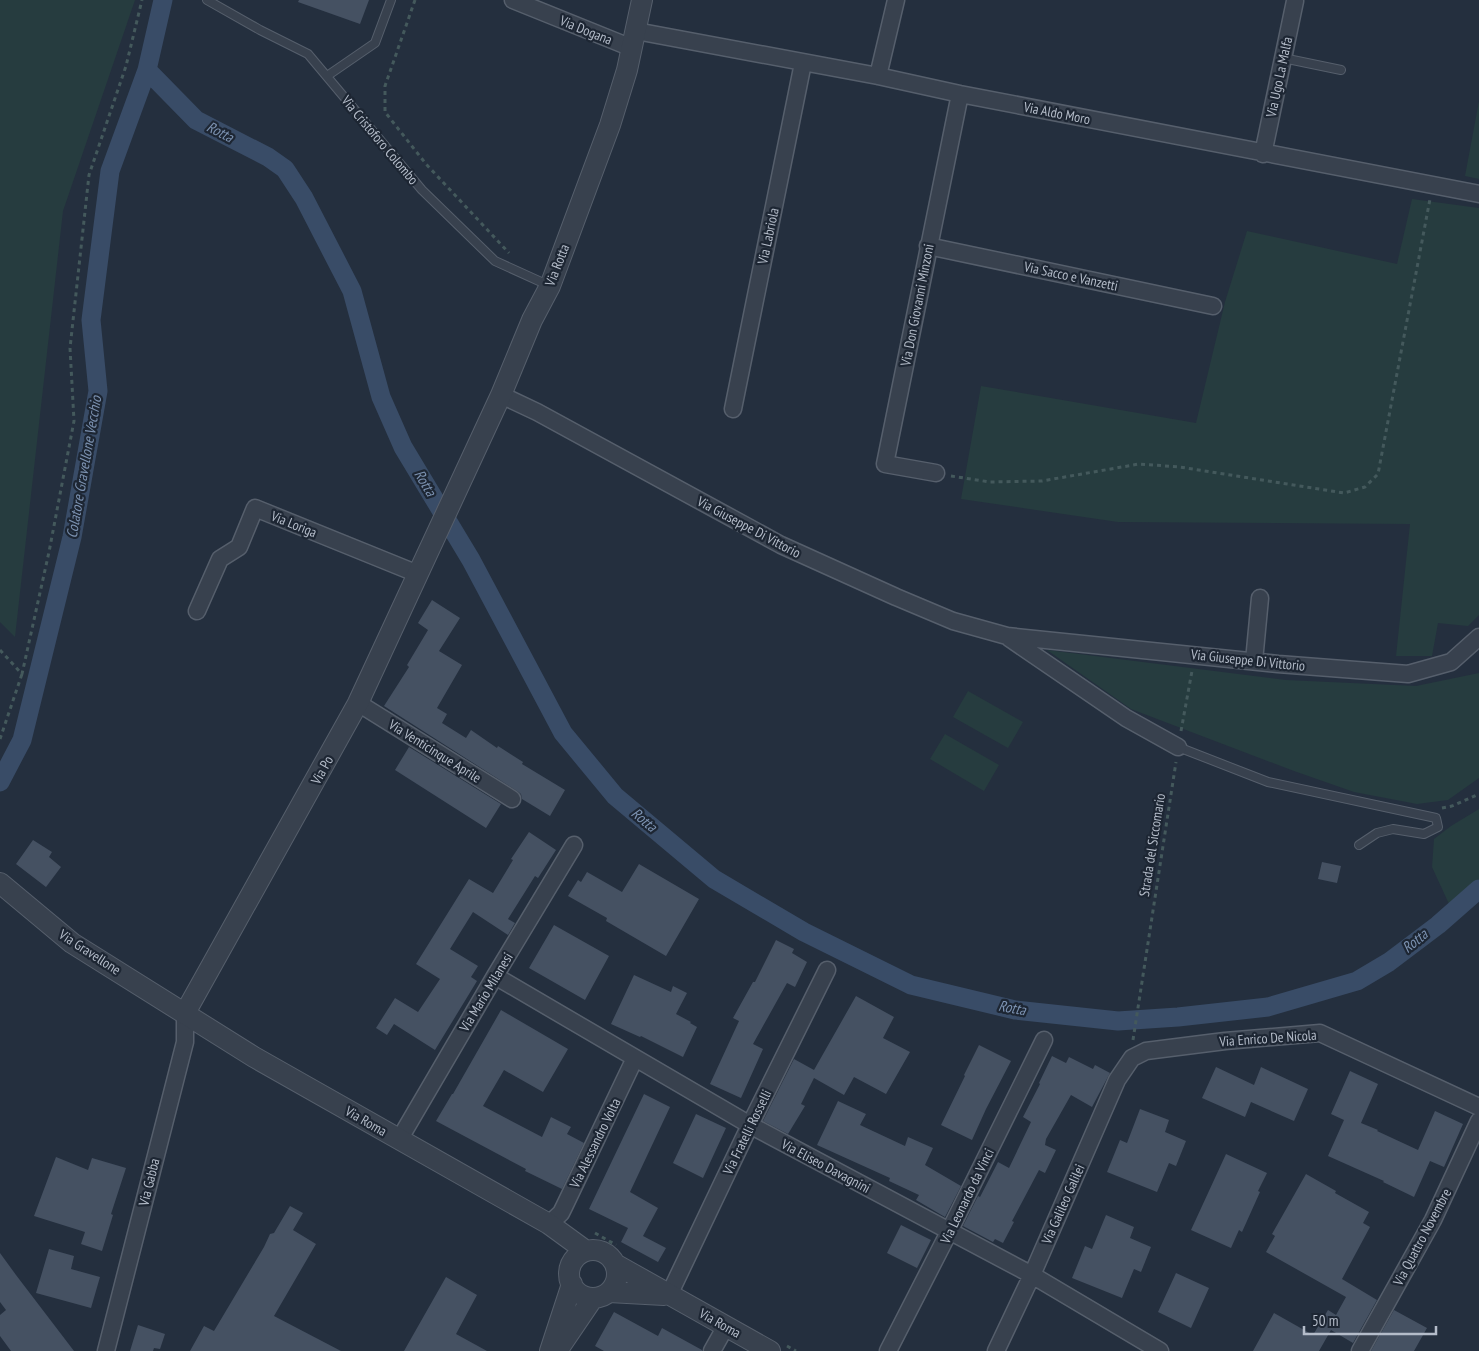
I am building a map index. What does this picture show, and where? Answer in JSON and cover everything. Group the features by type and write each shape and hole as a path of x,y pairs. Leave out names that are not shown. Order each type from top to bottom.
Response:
{"street":[{"name":"Via Dogana","path":"513,0 634,39"},
{"name":"Via Rotta","path":"443,519 501,395 532,320 550,286 610,125 627,70 642,0"},
{"path":"878,76 896,0"},
{"name":"Via Ugo La Malfa","path":"1263,154 1295,1"},
{"name":"Via Aldo Moro","path":"634,39 803,63 878,76 1263,154 1479,194"},
{"name":"Via Labriola","path":"733,409 803,63"},
{"name":"Via Don Giovanni Minzoni","path":"936,473 884,464 960,94"},
{"name":"Via Sacco e Vanzetti","path":"928,246 1213,306"},
{"name":"Via Giuseppe Di Vittorio","path":"501,395 537,412 781,546 953,621 1007,636 1254,661 1408,674 1451,662 1479,637"},
{"name":"Via Loriga","path":"197,611 220,559 239,547 255,508 418,574"},
{"name":"Via Po","path":"186,1013 358,704 443,519"},
{"path":"1254,661 1260,598"},
{"name":"Via Giuseppe Di Vittorio","path":"1007,636 1126,718 1178,747"},
{"name":"Via Venticinque Aprile","path":"358,704 512,799"},
{"name":"Via Mario Milanesi","path":"400,1140 574,845"},
{"name":"Via Gravellone","path":"0,883 72,943 186,1013"},
{"name":"Via Fratelli Rosselli","path":"669,1295 750,1124 827,970"},
{"name":"Via Eliseo Davagnini","path":"495,976 750,1124 1032,1275 1160,1351"},
{"name":"Via Roma","path":"186,1013 254,1057 549,1224 586,1251"},
{"name":"Via Gabba","path":"106,1351 185,1042 186,1013"},
{"name":"Via Enrico De Nicola","path":"1132,1058 1146,1052 1225,1041 1320,1033 1479,1107"},
{"name":"Via Leonardo da Vinci","path":"888,1351 1044,1040"},
{"name":"Via Alessandro Volta","path":"549,1224 561,1213 635,1058"},
{"name":"Via Galileo Galilei","path":"996,1351 1032,1275 1117,1080 1132,1058"},
{"name":"Via Quattro Novembre","path":"1360,1351 1433,1220 1479,1121"},
{"path":"549,1224 571,1281 581,1294 601,1295"},
{"path":"550,1351 571,1281 570,1268 573,1261 578,1255 586,1251 593,1250 606,1253 612,1258 618,1271 614,1286 601,1295 557,1351"},
{"name":"Via Roma","path":"616,1264 770,1351"},
{"name":"Via Roma","path":"601,1295 669,1295"},
{"path":"712,1351 726,1326"}],"lane":[{"name":"Via Cristoforo Colombo","path":"207,0 308,54 422,190 495,261 550,286"},
{"path":"327,76 375,43 391,0"},
{"path":"1283,58 1341,70"},
{"path":"1178,747 1268,782 1436,818 1438,827 1424,834 1393,829 1377,833 1360,845"}],"path":[{"path":"0,739 22,674 50,552 74,421 70,348 89,175 126,66 142,0"},
{"path":"415,0 385,86 385,112 426,164 531,278"},
{"path":"936,473 990,482 1042,481 1139,464 1180,467 1344,493 1365,487 1378,474 1431,198 1444,200 1446,187"},
{"path":"0,650 22,674"},
{"name":"Strada del Siccomario","path":"1134,1038 1178,747 1193,668 1193,654"},
{"path":"1416,813 1452,806 1479,794"}],"green space":[{"path":"0,0 135,0 63,211 15,637 0,622"},
{"path":"1479,101 1479,179 1465,176"},
{"path":"1412,199 1479,208 1479,615 1468,626 1438,623 1432,656 1396,656 1410,524 1118,522 961,499 981,386 1196,423 1225,302 1247,231 1397,264"},
{"path":"1047,650 1286,680 1416,686 1479,673 1479,778 1448,800 1417,804 1354,792 1131,709"},
{"path":"968,691 1023,722 1008,748 953,717"},
{"path":"945,734 999,765 984,791 930,759"},
{"path":"1479,809 1479,879 1449,904 1432,867 1434,839"}],"building":[{"path":"299,0 369,0 360,24 298,2"},
{"path":"432,600 460,618 439,651 462,665 437,708 447,714 442,723 466,738 471,730 565,790 550,816 522,799 521,794 517,791 384,706 409,667 407,665 428,630 418,623"},
{"path":"409,747 501,804 486,828 395,770"},
{"path":"529,832 556,850 538,878 535,876 508,919 515,923 508,935 473,912 450,949 478,966 471,977 477,981 435,1050 394,1024 387,1035 376,1028 395,998 418,1012 440,979 416,964 469,879 493,893 513,860 511,859"},
{"path":"33,840 52,852 49,857 61,867 46,887 16,864"},
{"path":"1322,862 1341,866 1337,883 1318,879"},
{"path":"639,864 699,899 666,956 606,921 607,918 568,896 578,880 581,882 587,872 622,892"},
{"path":"554,925 609,956 585,1000 529,968"},
{"path":"776,940 794,949 792,953 807,962 795,987 787,983 753,1044 763,1049 741,1098 710,1084 739,1021 733,1018 753,982 755,982"},
{"path":"634,975 671,992 673,986 687,993 676,1014 697,1027 683,1057 641,1036 611,1024"},
{"path":"856,996 894,1017 883,1038 910,1052 886,1094 854,1077 844,1095 814,1078 801,1104 805,1106 788,1134 763,1121 794,1059 814,1070"},
{"path":"501,1010 568,1049 543,1092 504,1070 483,1106 542,1137 551,1117 571,1127 567,1134 584,1143 562,1189 525,1171 526,1169 436,1121"},
{"path":"979,1045 1011,1061 972,1140 941,1125"},
{"path":"1052,1056 1066,1063 1069,1057 1093,1069 1095,1065 1110,1073 1092,1107 1071,1095 1046,1139 1045,1145 1056,1150 1045,1173 1039,1170 1012,1221 1014,1222 1003,1243 995,1239 993,1242 963,1226 998,1162 1009,1168 1031,1122 1023,1117"},
{"path":"1216,1067 1254,1085 1261,1067 1308,1089 1294,1121 1251,1102 1245,1117 1202,1098"},
{"path":"1350,1071 1378,1084 1361,1123 1377,1131 1418,1150 1435,1111 1463,1124 1444,1167 1430,1161 1414,1197 1384,1181 1328,1156 1344,1120 1331,1114"},
{"path":"644,1094 670,1107 630,1192 658,1208 643,1236 666,1248 658,1262 621,1242 628,1228 589,1209"},
{"path":"838,1101 866,1114 860,1125 905,1146 908,1137 933,1148 925,1165 961,1186 945,1217 916,1200 919,1195 889,1181 890,1178 817,1145"},
{"path":"1140,1109 1169,1120 1165,1132 1186,1141 1176,1166 1169,1163 1157,1192 1107,1172 1120,1140 1127,1143"},
{"path":"696,1114 726,1128 703,1178 673,1163"},
{"path":"1226,1154 1267,1173 1242,1232 1239,1230 1231,1248 1191,1230"},
{"path":"56,1157 88,1170 92,1158 126,1168 111,1214 113,1215 102,1251 81,1244 85,1232 34,1216"},
{"path":"1306,1174 1369,1212 1363,1223 1370,1227 1342,1279 1377,1300 1353,1343 1331,1330 1319,1351 1253,1351 1274,1313 1313,1335 1328,1310 1336,1315 1346,1297 1266,1252 1275,1236 1272,1234"},
{"path":"290,1206 303,1213 293,1230 316,1244 274,1316 341,1351 190,1351 204,1326 214,1331 270,1234 274,1233"},
{"path":"1106,1215 1134,1227 1130,1238 1151,1247 1141,1272 1134,1269 1122,1298 1072,1278 1085,1246 1092,1249"},
{"path":"901,1225 931,1240 917,1268 887,1253"},
{"path":"49,1249 74,1256 71,1269 100,1277 91,1308 36,1293"},
{"path":"0,1253 74,1351 11,1351 0,1336 0,1315 6,1310 0,1302"},
{"path":"1176,1273 1209,1288 1191,1328 1158,1312"},
{"path":"446,1277 477,1295 456,1334 487,1351 404,1351"},
{"path":"1394,1310 1427,1328 1414,1351 1371,1351"},
{"path":"614,1312 658,1336 662,1328 702,1351 604,1351 595,1346"},
{"path":"138,1325 165,1334 160,1349 154,1348 153,1351 130,1351"}],"waterway":[{"name":"Colatore Gravellone Vecchio","path":"0,782 22,740 72,537 98,391 91,320 110,171 147,70 163,0"},
{"name":"Rotta","path":"147,70 196,120 268,157 285,169 304,198 352,291 381,397 403,447 471,560 563,733 615,796 714,879 804,932 911,985 1015,1010 1118,1021 1178,1017 1268,1007 1357,981 1389,962 1438,925 1479,889"}]}
